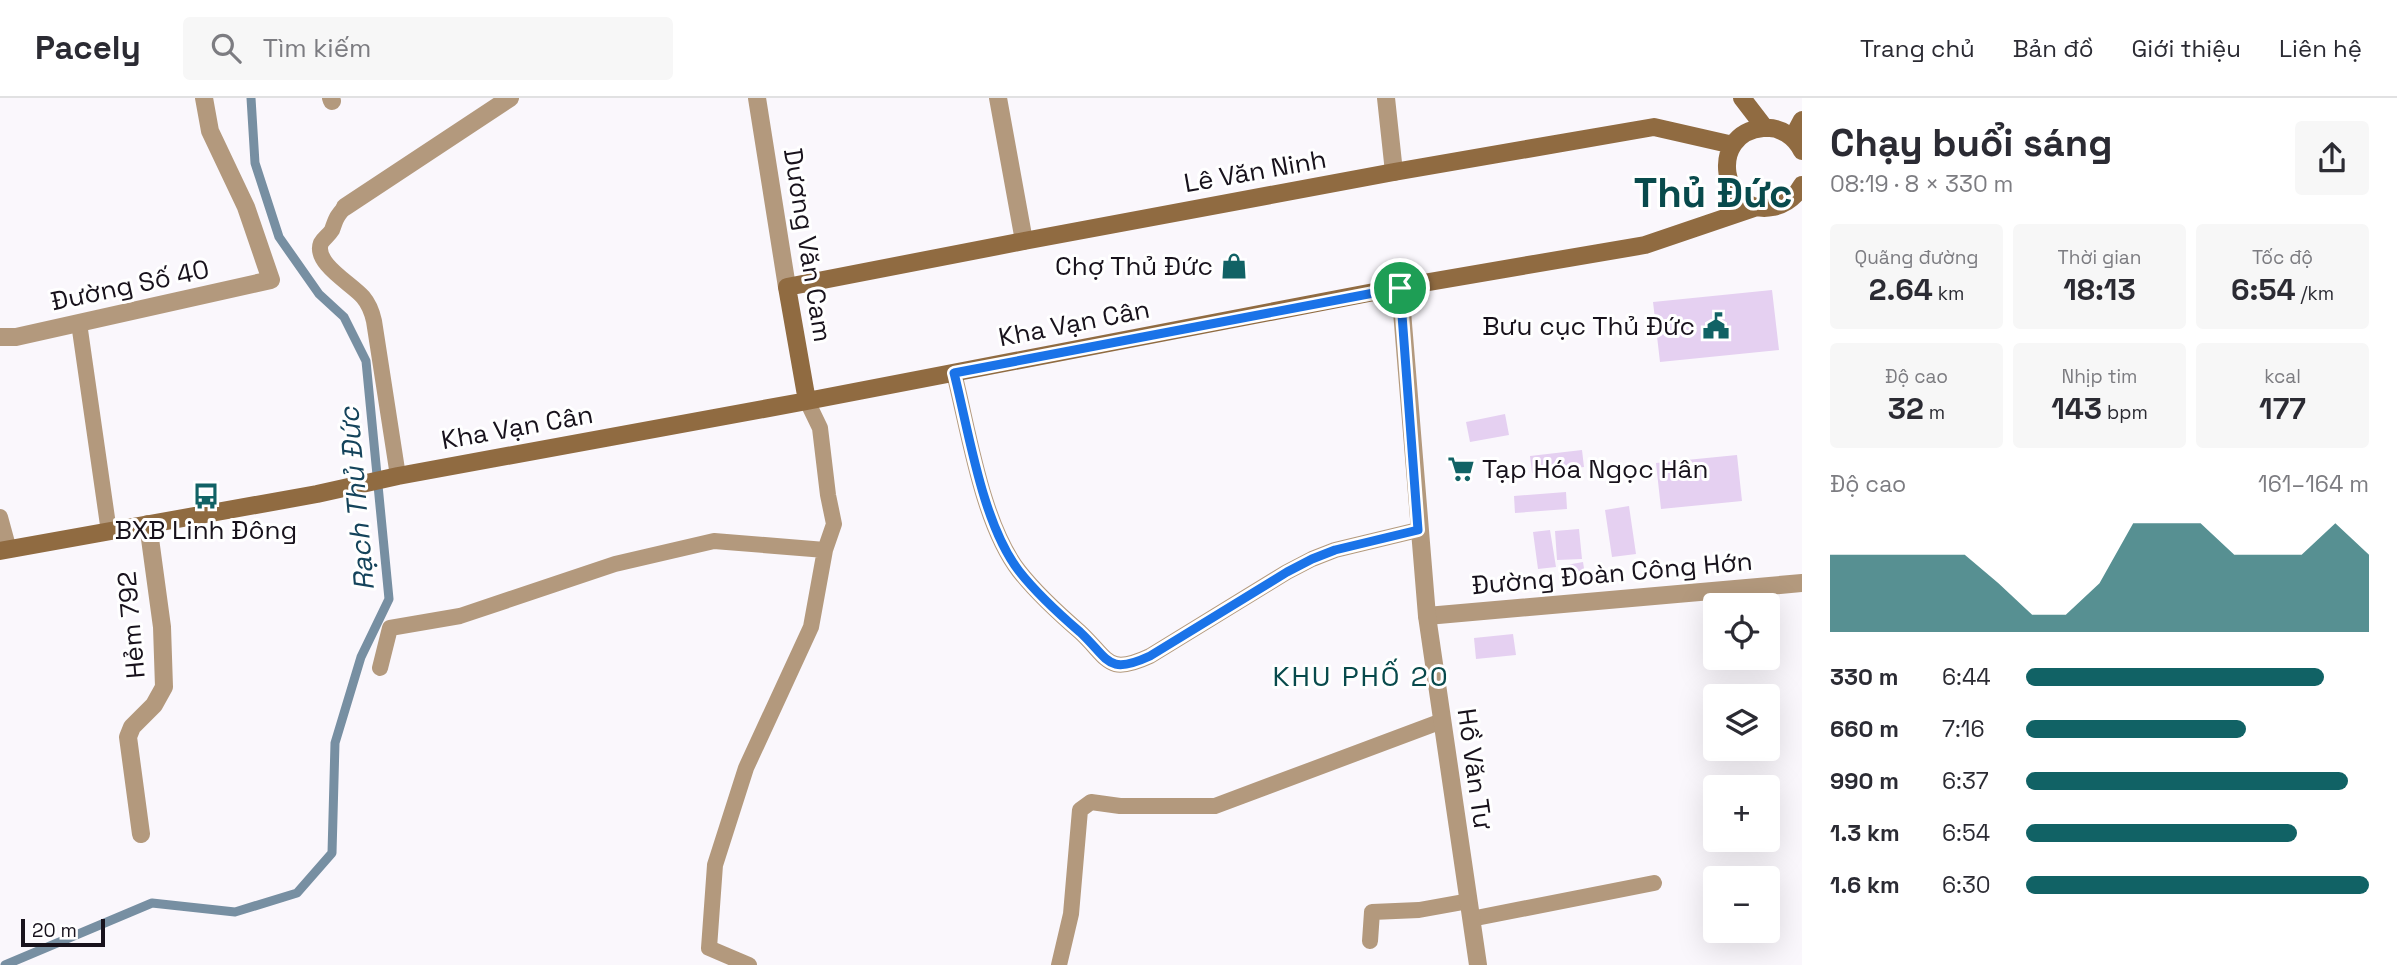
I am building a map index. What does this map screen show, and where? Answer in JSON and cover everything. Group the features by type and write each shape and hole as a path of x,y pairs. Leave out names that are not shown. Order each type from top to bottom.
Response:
{"main road":[{"path":"1742,98 1765,128"},
{"path":"1757,207 1743,200 1732,189 1727,174 1727,159 1733,145 1741,136 1752,130 1765,128 1776,129 1797,144 1802,120"},
{"name":"Lê Văn Ninh","path":"787,288 1024,240 1654,127 1733,145"},
{"name":"Kha Vạn Cân","path":"148,524 1400,288 1645,245 1757,207 1780,205 1790,199 1802,185"},
{"name":"Dương Văn Cam","path":"787,288 807,401"},
{"path":"4,551 148,524"}],"street":[{"name":"Đường Số 40","path":"0,337 16,337 271,280 246,208 210,131 204,98"},
{"path":"345,207 510,98"},
{"name":"Dương Văn Cam","path":"757,98 787,288"},
{"path":"998,98 1024,240"},
{"path":"1386,98 1394,172"},
{"name":"Hồ Văn Tư","path":"1400,288 1427,616 1478,965"},
{"name":"Hẻm 792","path":"141,834 128,737 132,727 154,705 164,687 162,627 148,524"},
{"name":"Đường Đoàn Công Hớn","path":"1427,616 1802,583"}],"lane":[{"path":"345,207 335,218 331,232 321,244 321,254 326,264 370,306 398,475"},
{"path":"79,323 109,532"},
{"path":"954,373 990,516 1017,569 1041,597 1085,636 1104,659 1118,666 1132,664 1150,656 1312,559 1335,550 1418,530"},
{"path":"749,965 709,948 715,865 746,768 811,627 825,550 834,524 820,428 807,401"},
{"path":"0,517 4,551"},
{"path":"380,668 390,628 460,616 615,564 714,541 825,550"},
{"path":"1059,965 1071,914 1080,810 1091,802 1121,806 1215,806 1441,721"},
{"path":"1370,942 1372,912 1470,910 1654,883"}],"building":[{"name":"Bưu cục Thủ Đức","path":"1772,290 1779,350 1660,362 1653,302"},
{"path":"1505,414 1509,435 1470,442 1466,422"},
{"path":"1582,450 1584,467 1532,473 1530,456"},
{"path":"1737,455 1742,501 1661,509 1656,463"},
{"path":"1566,492 1567,509 1515,513 1514,496"},
{"path":"1629,506 1636,554 1612,557 1605,510"},
{"path":"1579,529 1582,559 1557,560 1555,531"},
{"path":"1550,530 1556,567 1538,569 1533,532"},
{"path":"1583,562 1586,581 1564,585 1561,566"},
{"path":"1513,634 1516,655 1476,659 1474,638"}],"waterway":[{"name":"Rạch Thủ Đức","path":"5,965 152,903 235,912 297,893 332,853 335,743 361,657 389,599 366,361 344,317 319,294 279,237 255,163 251,98"}],"place":[{"name":"Chợ Thủ Đức","path":"1234,266"},
{"name":"Bưu cục Thủ Đức","path":"1716,326"},
{"name":"Tạp Hóa Ngọc Hân","path":"1461,469"},
{"name":"BXB Linh Đông","path":"206,496"}],"district":[{"name":"Thủ Đức","path":"1713,193"},
{"name":"KHU PHỐ 20","path":"1361,676"}],"route":[{"path":"1400,288 1418,530 1335,550 1312,559 1150,656 1132,664 1118,666 1104,659 1085,636 1041,597 1017,569 990,516 954,373 1400,288"}]}
